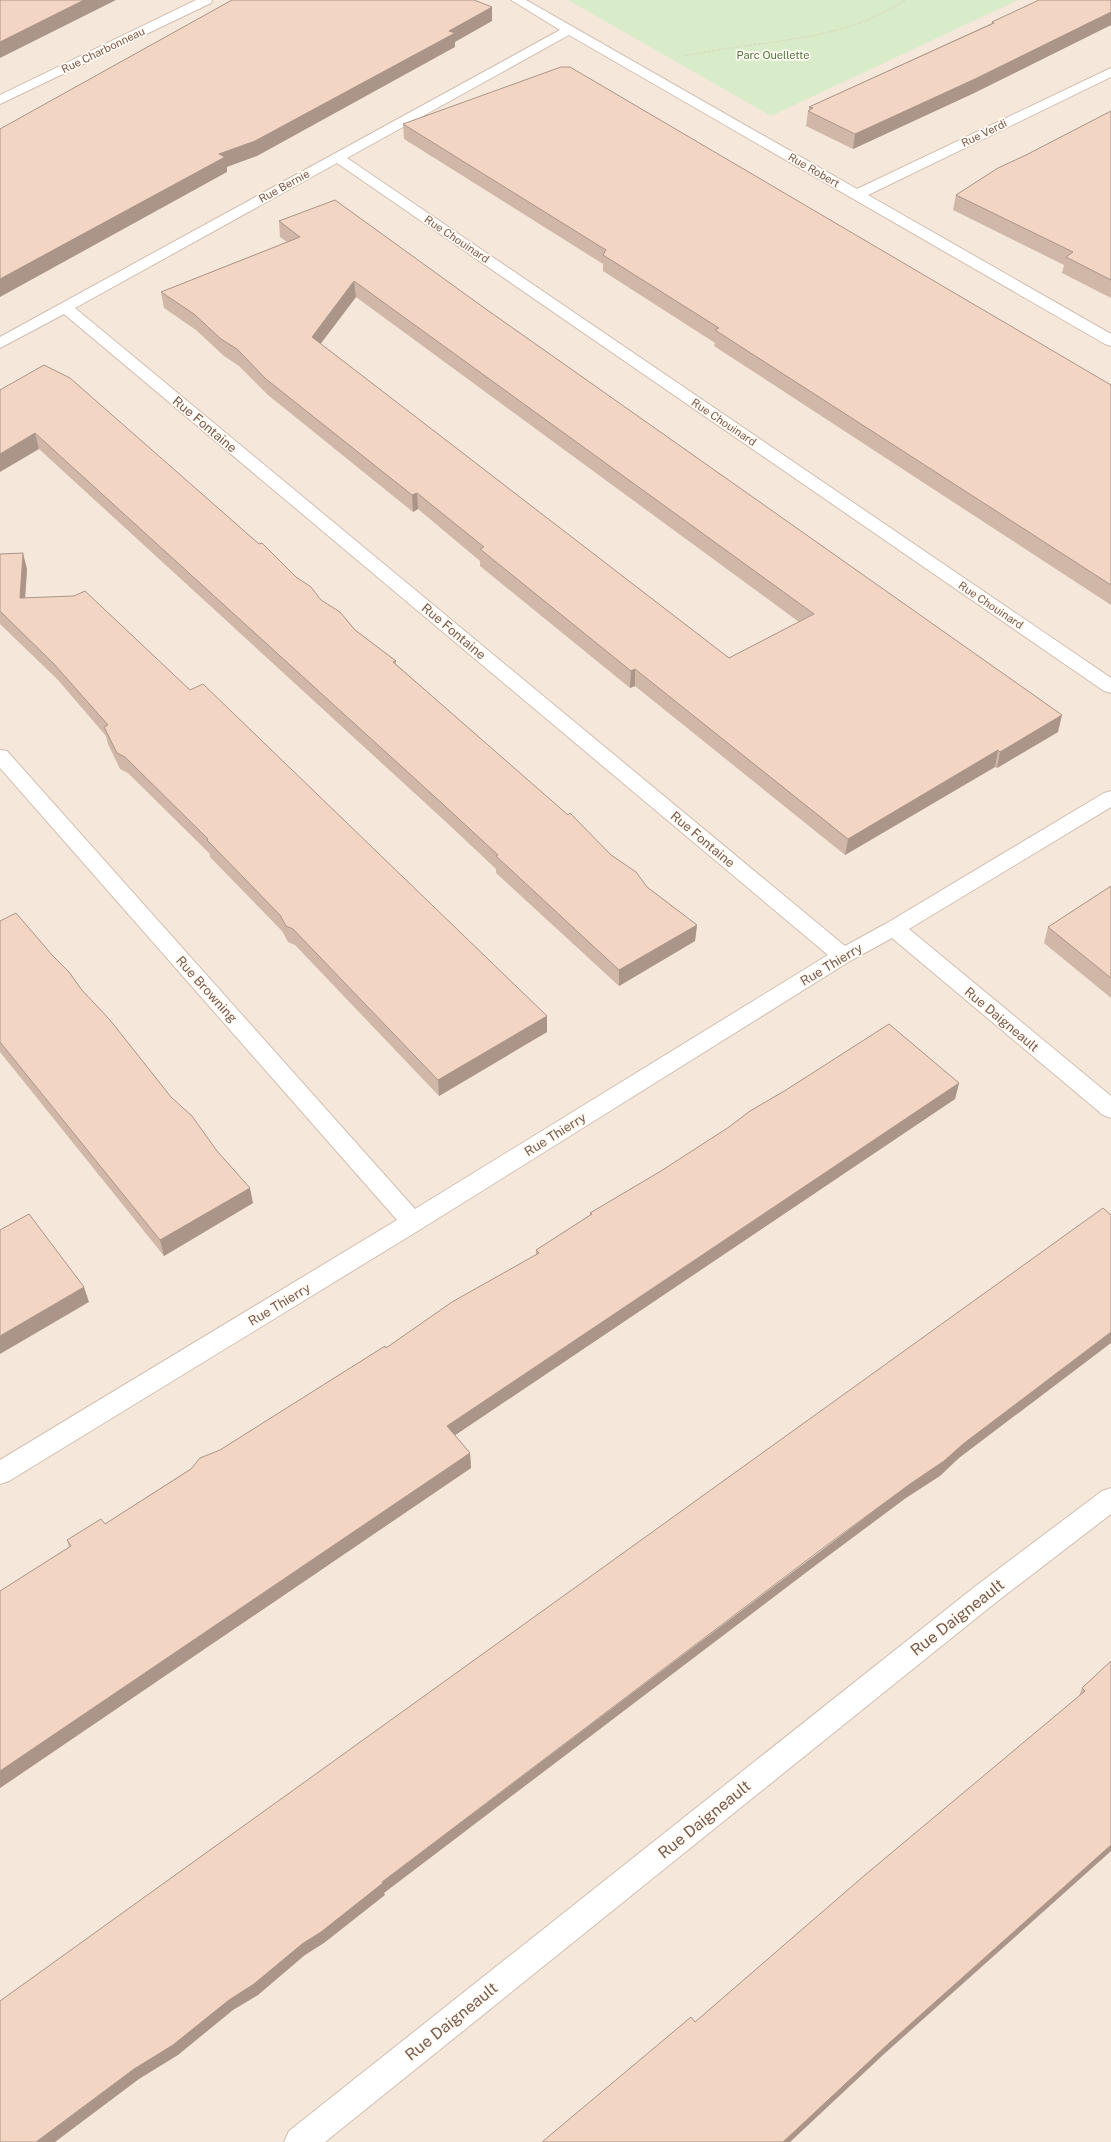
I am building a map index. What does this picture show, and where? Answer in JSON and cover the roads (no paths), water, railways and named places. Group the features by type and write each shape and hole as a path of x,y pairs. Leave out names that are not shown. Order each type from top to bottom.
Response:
{"street":[{"name":"Rue Charbonneau","path":"0,100 206,0"},
{"name":"Rue Robert","path":"517,0 1111,341"},
{"name":"Rue Bernie","path":"0,343 569,30"},
{"name":"Rue Verdi","path":"857,195 1111,72"},
{"name":"Rue Chouinard","path":"337,157 1111,688"},
{"name":"Rue Fontaine","path":"66,307 843,956"},
{"name":"Rue Browning","path":"0,756 413,1222"},
{"name":"Rue Thierry","path":"0,1473 413,1222 843,956 894,928 1111,798"},
{"name":"Rue Daigneault","path":"894,928 1111,1109"},
{"name":"Rue Daigneault","path":"300,2142 986,1594 1111,1499"}],"park label":[{"name":"Parc Ouellette","path":"773,55"}]}
